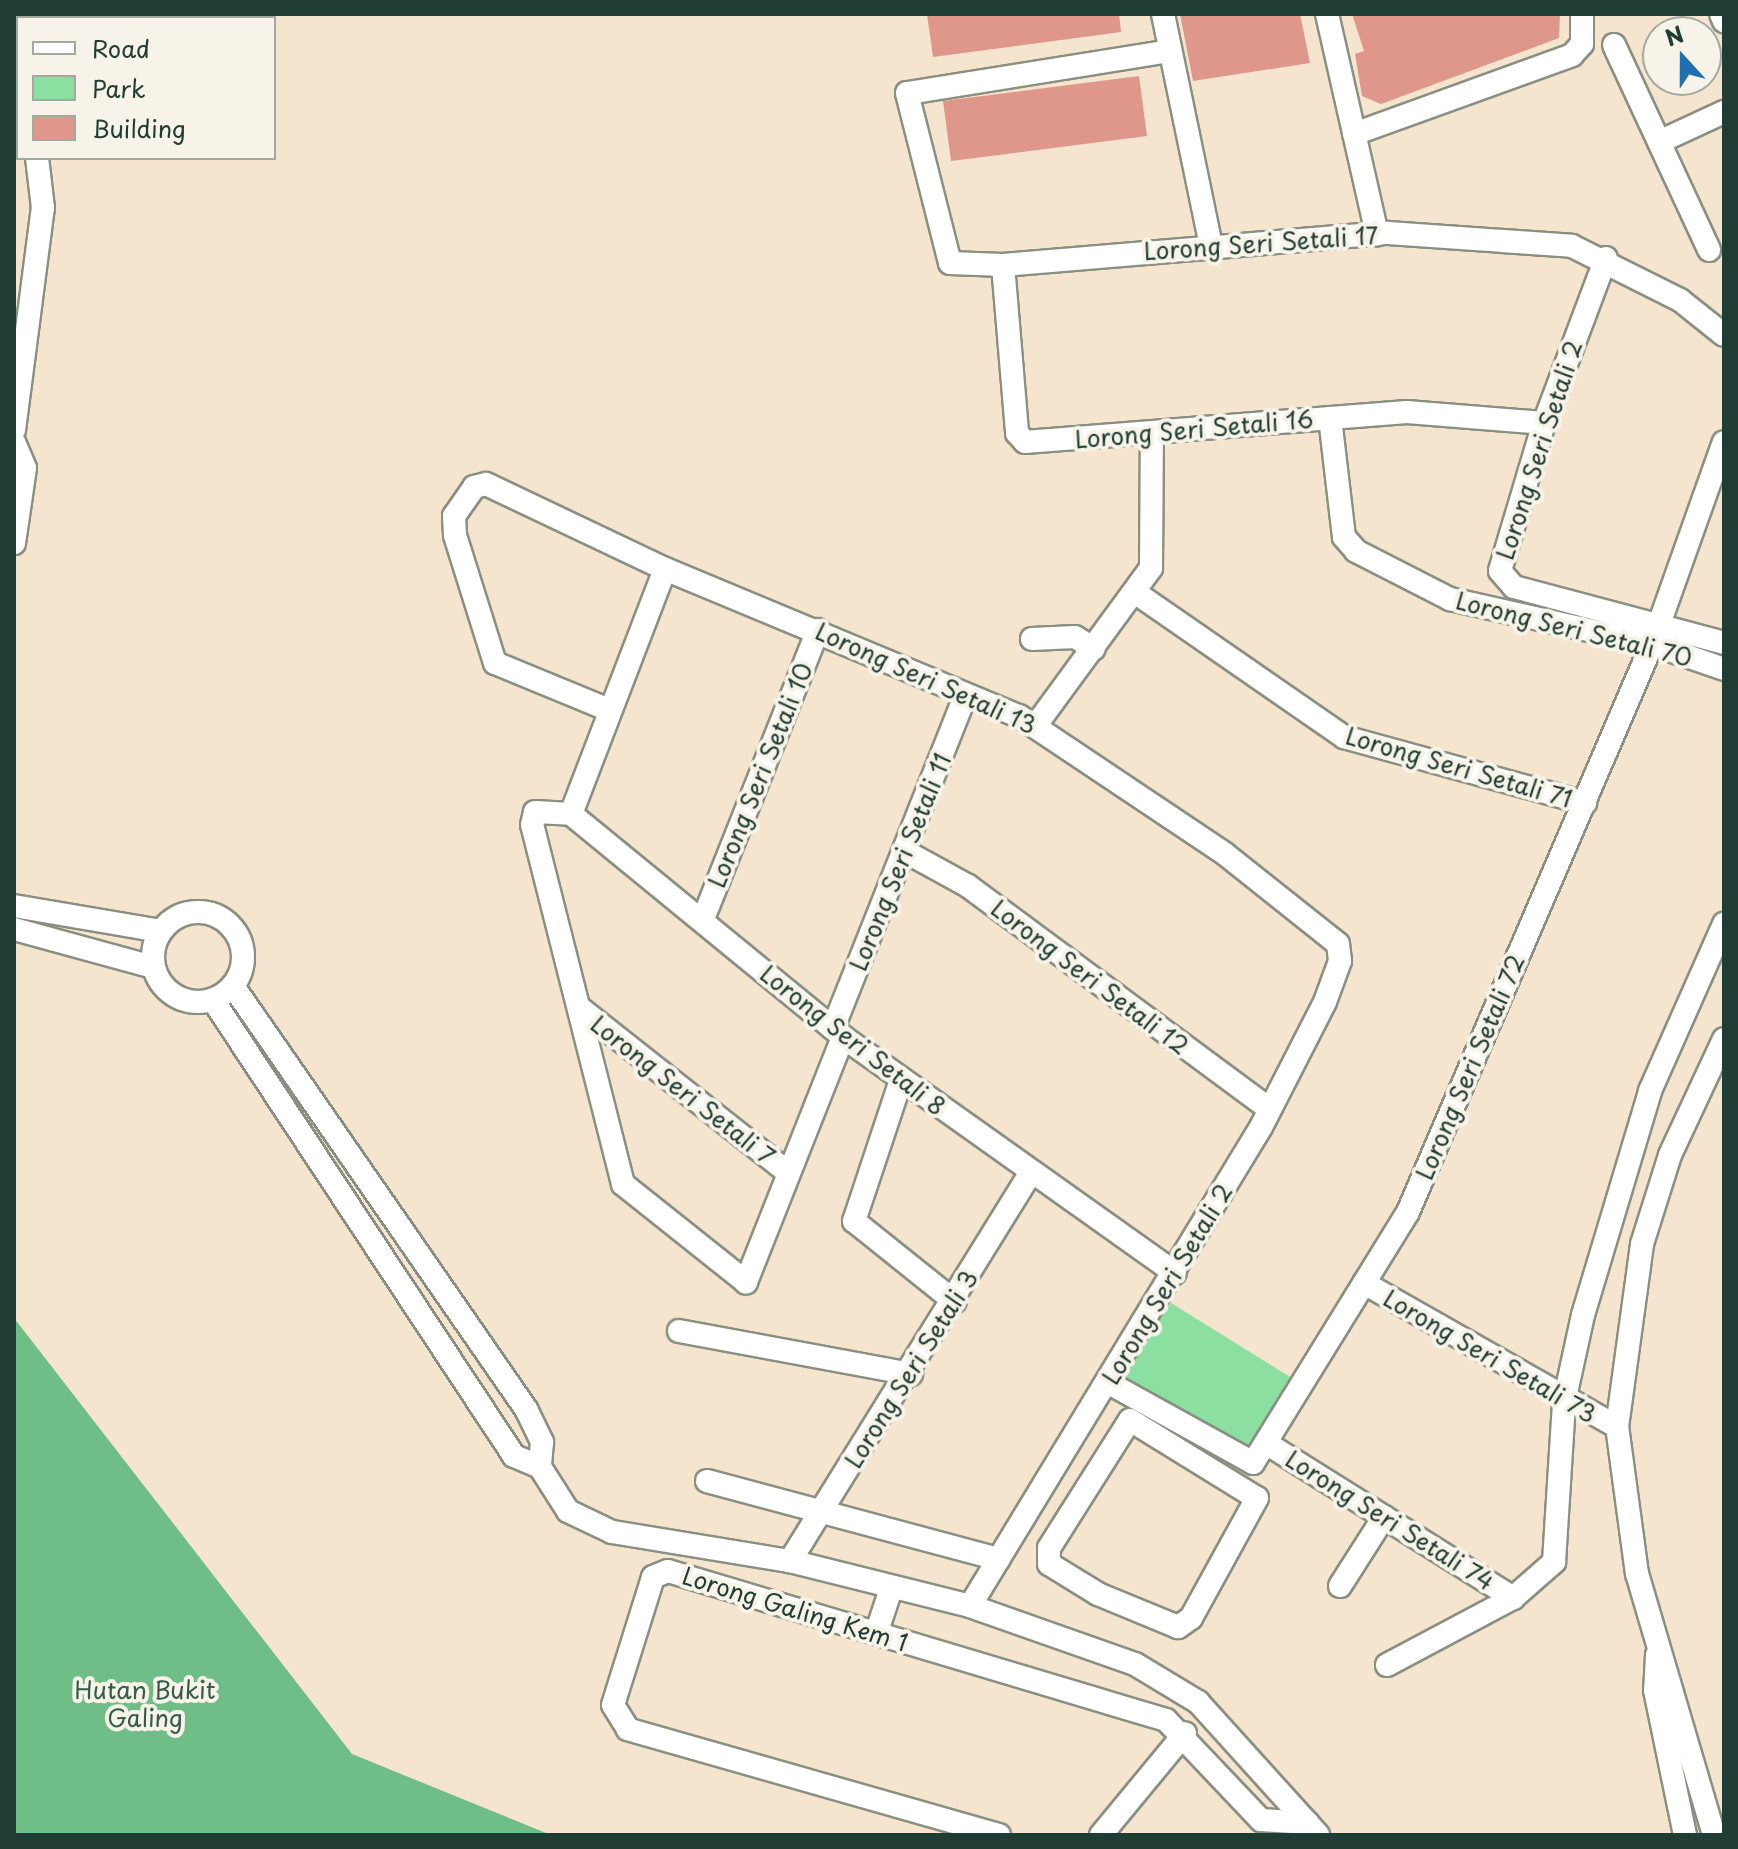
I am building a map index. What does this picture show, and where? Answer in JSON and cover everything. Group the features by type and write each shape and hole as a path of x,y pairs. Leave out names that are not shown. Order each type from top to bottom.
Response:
{"street":[{"path":"1163,14 1211,245"},
{"path":"1327,14 1377,234"},
{"path":"1354,134 1578,50 1582,14"},
{"path":"1721,14 1724,21"},
{"path":"1614,45 1709,250"},
{"name":"Lorong Seri Setali 17","path":"1170,51 907,93 946,254 959,267 1003,265 1211,245 1377,234 1572,246 1606,258 1724,335"},
{"path":"1659,142 1724,112"},
{"path":"14,430 18,368 43,208 37,160"},
{"name":"Lorong Seri Setali 2","path":"1606,258 1544,423 1500,563 1505,581 1655,635"},
{"name":"Lorong Seri Setali 16","path":"1003,265 1021,440 1152,434 1425,412 1544,423"},
{"name":"Lorong Seri Setali 70","path":"1330,418 1344,537 1356,551 1450,599 1655,635 1724,669"},
{"path":"1036,725 1136,593 1155,550 1152,434"},
{"path":"14,442 25,468 14,543"},
{"name":"Lorong Seri Setali 72","path":"1107,1382 1245,1464 1253,1463 1408,1212 1655,635 1724,442"},
{"name":"Lorong Seri Setali 13","path":"609,710 495,663 455,535 454,516 467,491 486,484 665,569 818,630 1036,725 1225,854 1332,933 1341,951"},
{"path":"581,1009 532,825 535,812 571,814 665,569"},
{"name":"Lorong Seri Setali 71","path":"1136,593 1344,737 1585,803"},
{"name":"Lorong Seri Setali 10","path":"703,919 818,630"},
{"path":"1655,635 1724,643"},
{"path":"1032,639 1075,637 1094,649"},
{"name":"Lorong Seri Setali 11","path":"581,1009 623,1184 746,1282 965,696"},
{"name":"Lorong Seri Setali 8","path":"571,814 901,1080 1029,1176 1175,1273"},
{"name":"Lorong Seri Setali 12","path":"906,852 968,886 1269,1109"},
{"path":"14,906 160,931 198,912 225,921 241,945 233,986 213,1000 183,1000 153,967 14,929"},
{"path":"1387,1665 1513,1598 1554,1562 1564,1402 1632,1144 1724,924"},
{"path":"153,967 160,931"},
{"name":"Lorong Seri Setali 2","path":"970,1606 1175,1273 1269,1109 1325,1002 1341,951"},
{"path":"233,986 526,1409 542,1442 540,1467 558,1499 592,1527 790,1561 891,1589 970,1606 1116,1656 1186,1692 1313,1829"},
{"path":"213,1000 514,1456 540,1467"},
{"name":"Lorong Seri Setali 7","path":"581,1009 786,1171"},
{"path":"1714,1835 1673,1686 1657,1655 1634,1561 1617,1427 1642,1244 1670,1155 1724,1039"},
{"path":"901,1080 854,1221 955,1302"},
{"name":"Lorong Seri Setali 3","path":"790,1561 911,1374 1029,1176"},
{"name":"Lorong Seri Setali 73","path":"1364,1283 1564,1402 1617,1427"},
{"path":"679,1331 911,1374"},
{"path":"1130,1420 1257,1498 1184,1624 1170,1628 1049,1564 1049,1548 1098,1466 1130,1420"},
{"name":"Lorong Seri Setali 74","path":"1266,1443 1513,1598"},
{"path":"1067,1448 1098,1466"},
{"path":"707,1481 824,1509 999,1559"},
{"path":"1340,1586 1384,1517"},
{"name":"Lorong Galing Kem 1","path":"999,1835 628,1729 615,1712 628,1646 660,1573 877,1631 1166,1720 1185,1733 1261,1820 1313,1829"},
{"path":"877,1631 891,1589"},
{"path":"1657,1655 1655,1690 1685,1835"},
{"path":"1101,1835 1185,1733"}],"green space":[{"path":"1171,1303 1295,1380 1247,1459 1111,1386"},
{"name":"Hutan Bukit Galing","path":"14,1318 352,1754 551,1835 14,1835"}],"building":[{"path":"927,14 1119,14 1121,32 933,57"},
{"path":"1180,14 1300,14 1310,63 1193,81"},
{"path":"1352,14 1560,14 1559,38 1381,104 1362,96 1355,54 1364,51"},
{"path":"1139,76 1147,136 951,161 943,101"}]}
